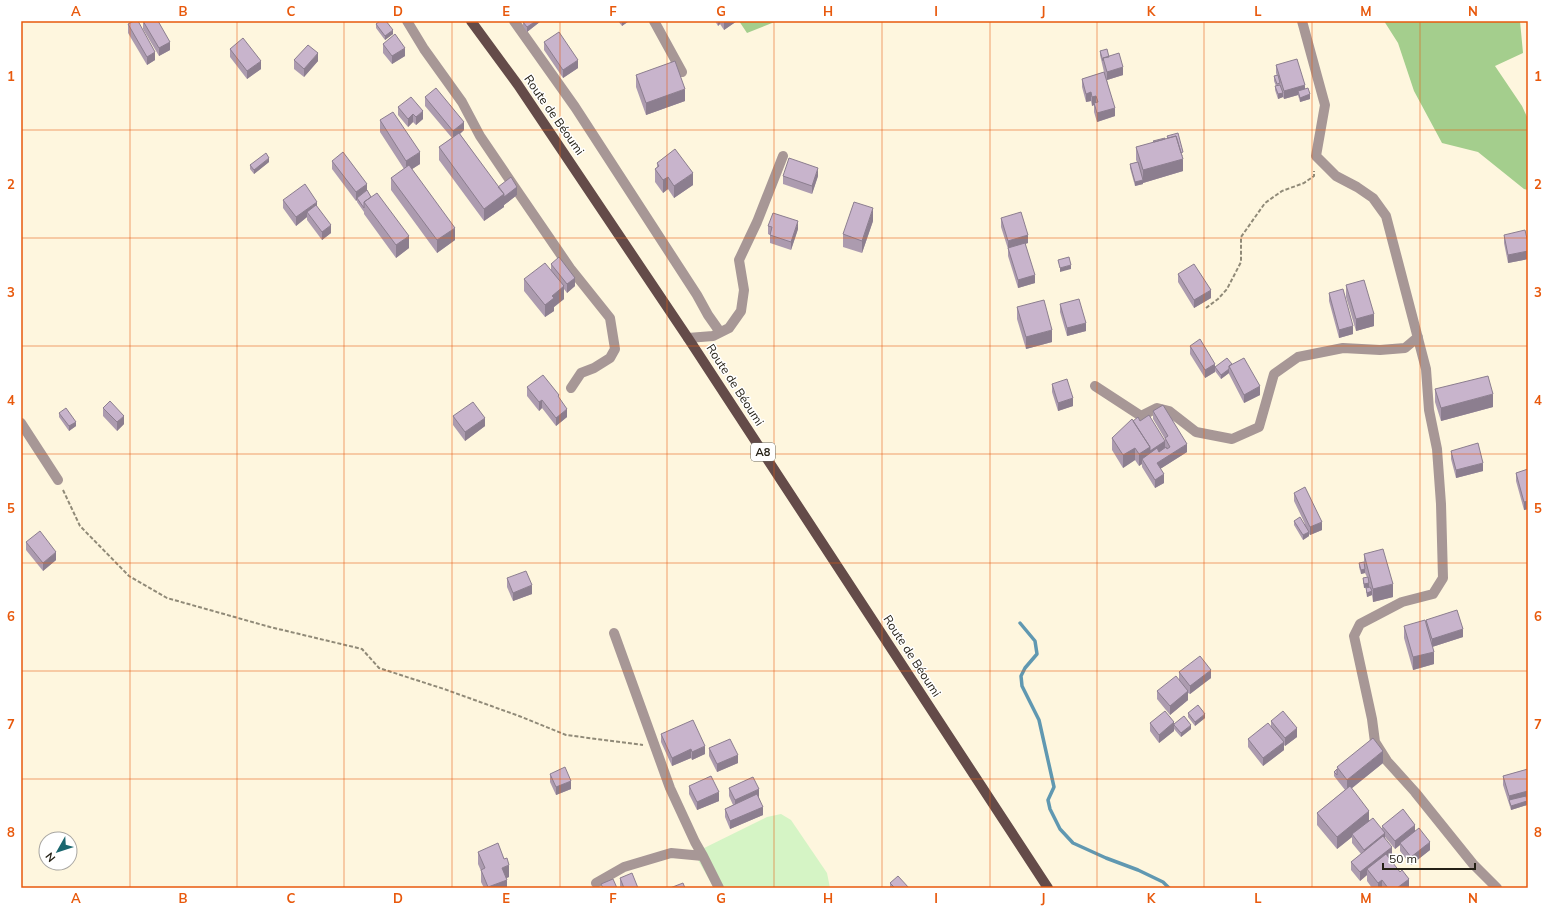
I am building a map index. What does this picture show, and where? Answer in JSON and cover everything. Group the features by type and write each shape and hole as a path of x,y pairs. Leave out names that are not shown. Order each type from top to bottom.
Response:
{"main road":[{"name":"Route de Béoumi","path":"471,21 526,98 688,338 1047,888"}],"street":[{"path":"407,21 424,49 462,102 480,136 520,195 570,268 610,318 615,349 610,358 594,368 581,373 571,388"},
{"path":"514,21 580,114 720,332"},
{"path":"654,21 682,72"},
{"path":"1302,21 1325,105 1316,156 1336,176 1357,186 1374,198 1386,216 1426,369 1429,410 1437,449 1441,504 1443,578 1433,594 1402,602 1360,624 1354,636 1372,719 1375,742 1387,761 1415,792 1473,864 1497,888"},
{"path":"688,338 713,336 728,328 741,311 744,290 739,260 757,222 783,156"},
{"path":"1095,386 1141,416 1157,408 1169,411 1196,432 1232,439 1259,427 1274,374 1298,357 1343,348 1380,350 1405,348 1418,337"},
{"path":"21,423 58,480"},
{"path":"614,633 670,788 695,842 719,888"},
{"path":"596,883 624,867 671,853 703,856"}],"path":[{"path":"1206,308 1218,299 1227,289 1240,262 1241,237 1261,209 1282,191 1304,183 1314,176 1316,156"},
{"path":"58,480 80,526 129,576 167,598 270,627 362,649 379,668 444,689 566,735 654,746"}],"green space":[{"path":"739,21 777,21 747,33"},
{"path":"1384,21 1520,21 1523,53 1495,66 1522,106 1528,119 1528,190 1524,189 1478,152 1442,143 1414,91 1398,43"},
{"path":"781,814 791,820 827,873 830,888 714,888 694,853 767,817"}],"building":[{"path":"138,21 155,52 147,57 128,24"},
{"path":"143,21 158,21 170,42 159,48"},
{"path":"380,21 386,21 393,30 385,36 376,24"},
{"path":"523,21 536,21 527,27"},
{"path":"559,32 578,60 563,70 544,42"},
{"path":"395,34 405,48 392,56 383,44"},
{"path":"243,38 261,61 247,71 230,49"},
{"path":"308,45 318,53 304,69 294,60"},
{"path":"1107,49 1109,57 1103,58 1103,61 1100,51"},
{"path":"1119,53 1123,67 1107,72 1103,58"},
{"path":"1297,59 1305,85 1284,91 1276,65"},
{"path":"675,61 685,89 646,103 636,75"},
{"path":"1104,72 1115,108 1097,113 1094,103 1098,102 1096,96 1092,97 1091,92 1086,94 1082,79"},
{"path":"1278,75 1280,83 1277,84 1274,76"},
{"path":"1280,85 1283,93 1278,94 1275,86"},
{"path":"436,88 464,122 453,131 425,97"},
{"path":"1308,88 1310,94 1300,98 1298,91"},
{"path":"411,97 423,111 416,117 413,114 408,119 398,107"},
{"path":"393,112 420,152 406,161 380,120"},
{"path":"459,133 504,194 484,209 439,147"},
{"path":"1178,133 1183,152 1181,153 1176,136 1168,138 1167,136"},
{"path":"1176,136 1183,159 1143,170 1136,147"},
{"path":"1165,138 1154,142 1153,141"},
{"path":"675,149 693,173 674,186 668,177 663,180 655,169 659,166 657,163"},
{"path":"343,152 367,184 356,192 332,161"},
{"path":"266,153 269,158 254,170 250,165"},
{"path":"789,158 818,168 812,186 783,176"},
{"path":"1138,162 1143,180 1135,182 1130,164"},
{"path":"409,165 455,228 437,240 391,178"},
{"path":"511,177 517,187 504,197 504,194 498,187"},
{"path":"305,184 317,202 296,217 283,200"},
{"path":"367,190 371,197 364,202 364,208 357,198"},
{"path":"377,193 409,236 396,245 364,202"},
{"path":"854,202 873,208 862,241 843,234"},
{"path":"316,205 331,225 322,232 307,212"},
{"path":"1021,212 1028,235 1008,241 1001,218"},
{"path":"773,213 798,221 791,242 770,235 772,227 768,226"},
{"path":"1525,230 1528,251 1508,255 1504,235"},
{"path":"1025,243 1035,275 1018,280 1008,248"},
{"path":"559,257 575,278 567,284 551,264"},
{"path":"1069,257 1071,265 1060,268 1058,260"},
{"path":"545,263 564,286 552,296 554,298 545,305 524,279"},
{"path":"1194,264 1211,290 1194,300 1178,274"},
{"path":"1364,280 1374,314 1356,319 1346,285"},
{"path":"1343,289 1353,326 1339,330 1329,293"},
{"path":"1079,299 1086,323 1067,328 1060,304"},
{"path":"1044,300 1052,330 1026,337 1017,307"},
{"path":"1200,339 1215,364 1205,370 1190,346"},
{"path":"1227,358 1232,364 1229,366 1229,369 1221,375 1215,367"},
{"path":"1244,358 1260,386 1244,395 1229,366"},
{"path":"543,375 559,395 558,396 567,409 556,418 542,400 539,402 527,387"},
{"path":"1488,376 1493,394 1441,408 1435,389"},
{"path":"1067,379 1073,398 1058,403 1052,384"},
{"path":"110,401 124,416 117,422 103,408"},
{"path":"473,402 485,418 465,432 453,416"},
{"path":"1163,405 1187,444 1157,463 1164,474 1155,480 1142,459 1157,448 1159,452 1166,447 1167,449 1170,447 1165,438 1168,436 1153,411"},
{"path":"66,408 76,422 69,426 59,413"},
{"path":"1149,415 1165,441 1150,451 1150,447 1133,421 1138,417 1140,421"},
{"path":"1132,419 1150,447 1139,454 1135,448 1123,455 1112,438"},
{"path":"1478,443 1483,463 1456,470 1451,451"},
{"path":"1528,469 1528,501 1524,502 1516,473"},
{"path":"1305,487 1322,522 1310,527 1294,493"},
{"path":"1300,517 1309,532 1303,535 1294,521"},
{"path":"40,531 56,552 43,563 26,542"},
{"path":"1383,549 1393,584 1373,589 1364,554"},
{"path":"1364,562 1365,569 1361,570 1359,563"},
{"path":"526,571 532,585 513,593 507,578"},
{"path":"1368,577 1369,583 1364,584 1363,578"},
{"path":"1370,587 1372,591 1367,593 1366,588"},
{"path":"1457,610 1463,629 1432,639 1426,620"},
{"path":"1425,620 1434,652 1413,657 1404,626"},
{"path":"1200,656 1211,670 1190,686 1179,672"},
{"path":"1176,676 1188,691 1170,706 1157,691"},
{"path":"1198,705 1205,714 1195,722 1188,713"},
{"path":"1165,711 1174,722 1159,735 1150,723"},
{"path":"1283,711 1297,728 1285,738 1271,721"},
{"path":"1184,716 1191,725 1181,733 1174,724"},
{"path":"693,720 705,746 692,752 691,749 672,758 661,734"},
{"path":"1268,723 1284,742 1263,758 1248,739"},
{"path":"1373,738 1383,751 1347,780 1337,767"},
{"path":"730,739 738,755 717,764 709,748"},
{"path":"565,767 571,781 556,787 550,774"},
{"path":"1528,769 1528,791 1509,796 1503,776"},
{"path":"711,776 719,792 697,802 689,786"},
{"path":"753,777 759,789 735,800 729,788"},
{"path":"1350,786 1369,811 1337,837 1317,813"},
{"path":"757,794 763,807 730,821 725,809"},
{"path":"1526,796 1527,801 1511,806 1509,800"},
{"path":"1403,809 1415,825 1395,841 1382,826"},
{"path":"1373,818 1385,833 1364,850 1352,834"},
{"path":"1419,828 1430,842 1411,857 1400,843"},
{"path":"1383,836 1392,847 1360,872 1351,862"},
{"path":"498,843 504,859 507,858 509,865 502,868 507,880 488,887 481,870 485,868 478,852"},
{"path":"1386,854 1400,872 1402,870 1409,879 1397,888 1388,888 1382,880 1378,883 1367,869"},
{"path":"632,873 638,888 624,888 620,878"},
{"path":"898,876 909,888 895,888 890,883"},
{"path":"613,879 617,888 603,888 601,884"},
{"path":"683,883 685,888 670,888"}],"waterway":[{"path":"1020,623 1035,641 1037,654 1025,668 1021,676 1022,686 1039,720 1054,787 1048,800 1050,809 1060,829 1073,843 1138,870 1163,882 1169,888"}]}
